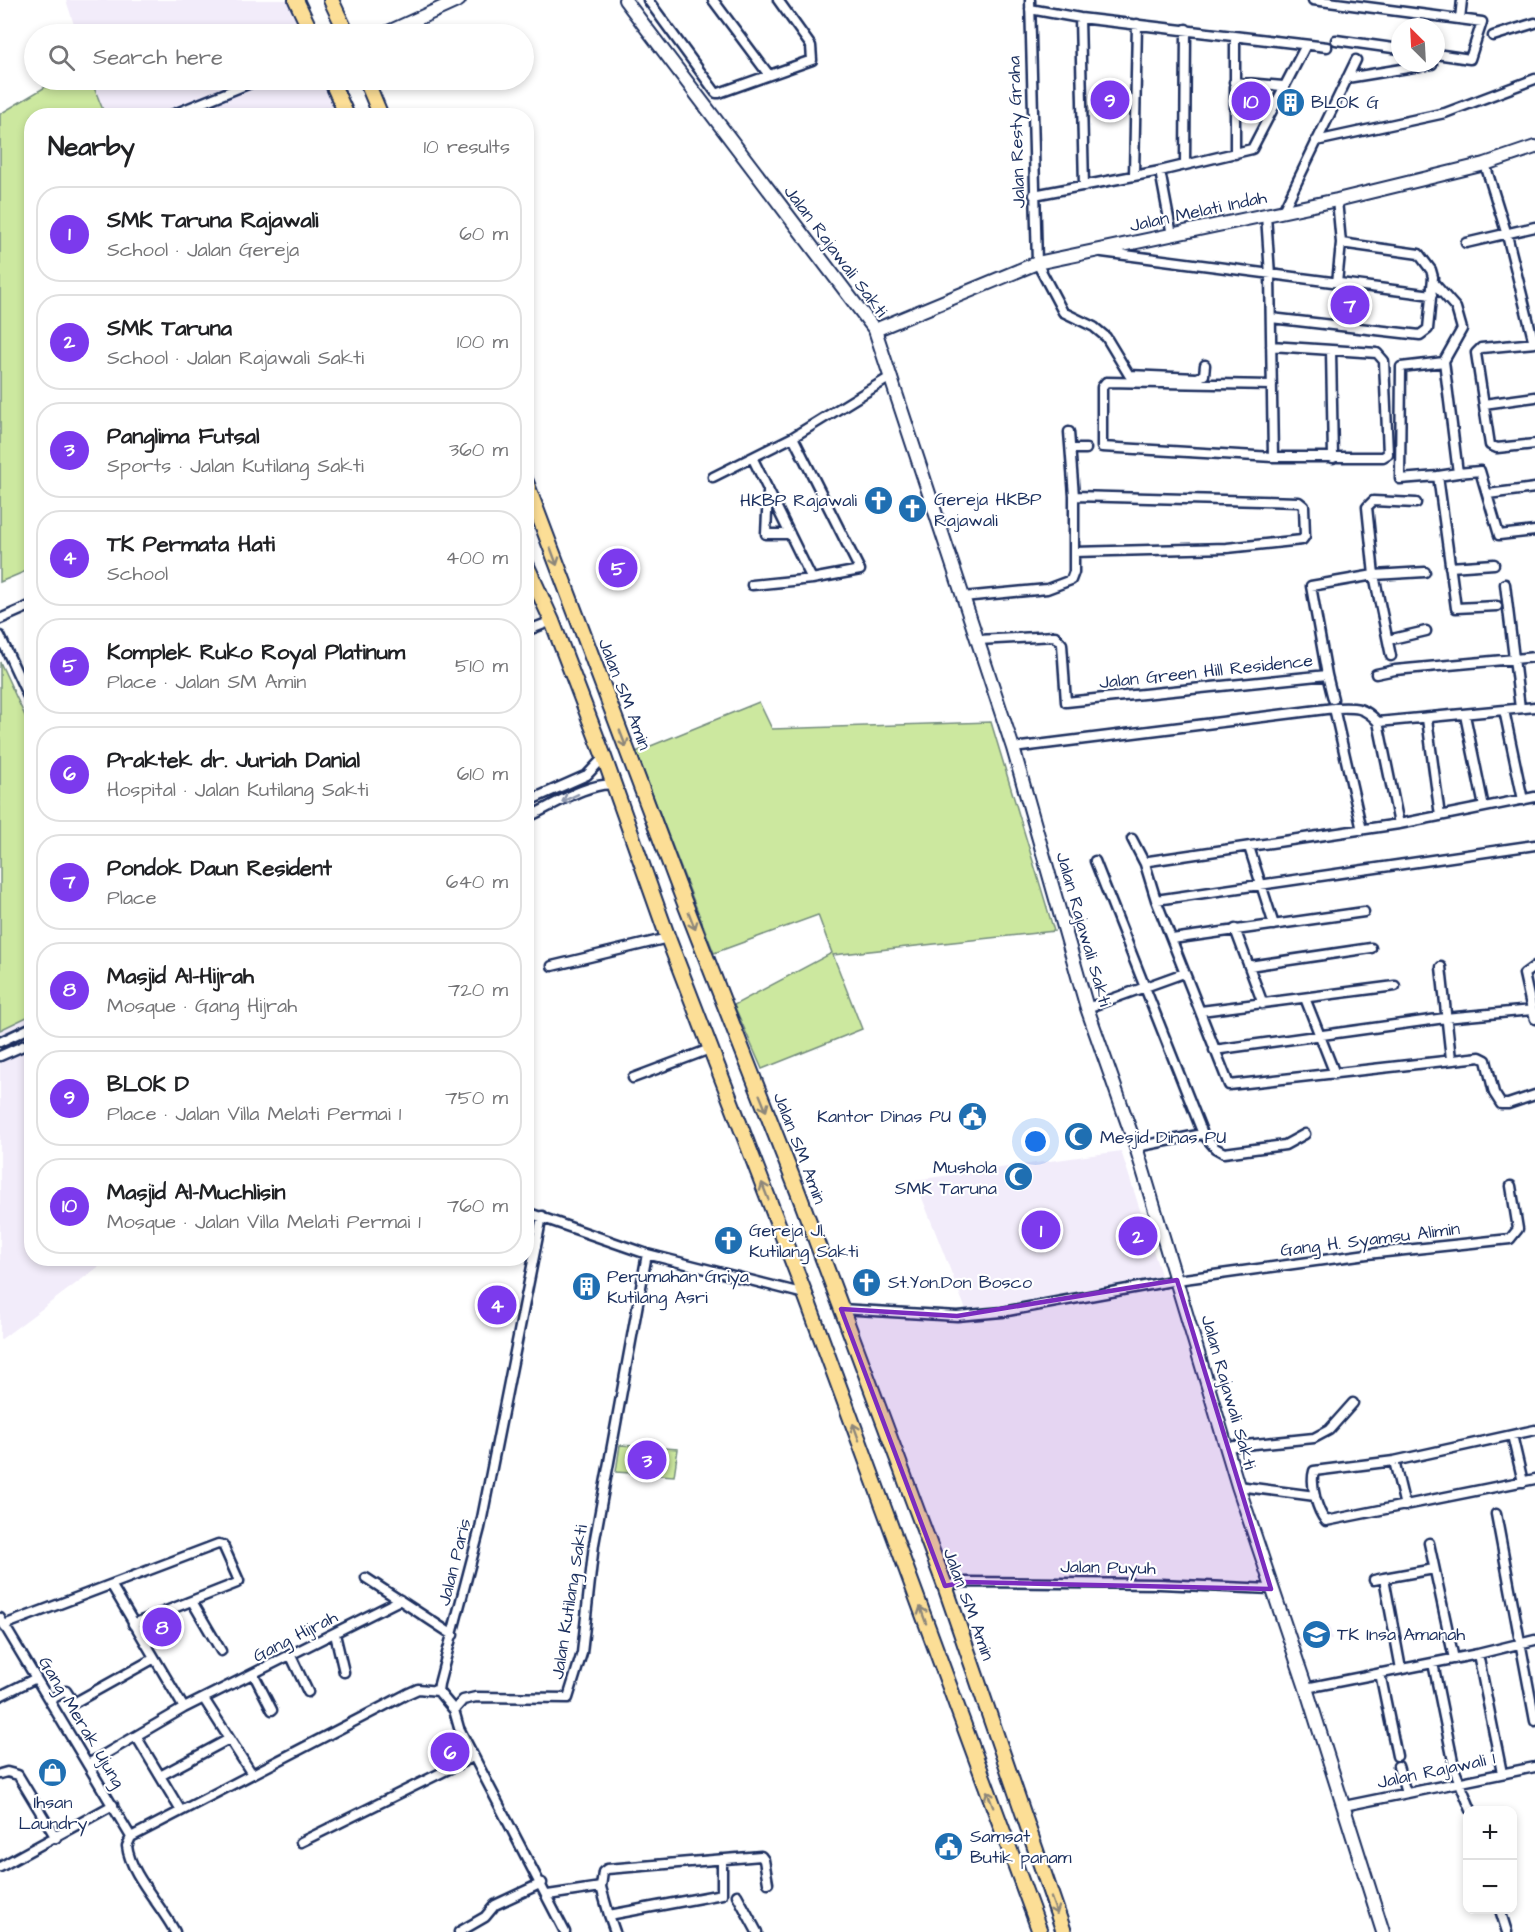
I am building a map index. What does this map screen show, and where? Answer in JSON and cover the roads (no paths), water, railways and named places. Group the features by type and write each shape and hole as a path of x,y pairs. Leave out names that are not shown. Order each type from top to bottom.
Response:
{"main road":[{"path":"296,0 307,24"},
{"path":"331,0 342,24"},
{"path":"335,90 343,108"},
{"path":"370,90 378,108"},
{"name":"Jalan SM Amin","path":"534,503 945,1586 1064,1932"},
{"path":"534,582 552,621 615,785 668,938 805,1294 1040,1932"},
{"path":"660,912 684,901"}],"street":[{"path":"406,24 459,0"},
{"name":"Jalan Rajawali Sakti","path":"625,0 875,330 1013,748 1087,1008 1136,1147 1238,1486 1306,1688 1383,1932"},
{"path":"648,0 716,93 731,91 769,75 808,63 814,56 811,46 778,0"},
{"path":"713,0 769,75"},
{"path":"1312,0 1482,22 1470,59 1445,55"},
{"path":"1461,19 1462,0"},
{"path":"1030,4 1080,18 1327,47"},
{"name":"Jalan Resty Graha","path":"1030,4 1037,263"},
{"path":"1080,18 1084,186"},
{"path":"1493,36 1535,23"},
{"path":"1134,175 1137,24"},
{"path":"1185,164 1186,29"},
{"path":"1235,37 1235,154"},
{"path":"1336,40 1391,48"},
{"path":"1034,195 1160,171 1252,148 1306,45"},
{"path":"672,62 686,51"},
{"path":"1283,211 1356,60"},
{"path":"1347,78 1391,71"},
{"path":"1316,141 1445,113 1535,79"},
{"path":"1234,82 1283,87"},
{"path":"189,108 233,90"},
{"name":"Jalan Melati Indah","path":"875,330 1037,263 1337,200 1485,164 1535,147"},
{"path":"1485,164 1507,235 1534,343 1481,348 1476,352 1484,404 1492,447 1535,444"},
{"path":"1160,171 1172,235"},
{"path":"1337,200 1341,243 1337,283"},
{"path":"1266,215 1270,275 1273,457"},
{"path":"1466,243 1535,227"},
{"path":"1271,318 1420,335 1428,329 1432,295 1431,270 1419,254 1341,243"},
{"path":"1096,252 1432,295"},
{"path":"1037,263 1063,312 1094,327 1106,337 1129,375 1197,378 1204,375 1205,365"},
{"path":"1432,282 1456,308 1462,329 1444,362 1458,473"},
{"path":"1272,346 1377,354 1384,361 1388,454 1383,457 1273,457 1102,447 1102,387 1106,382 1272,385"},
{"path":"1331,350 1333,458"},
{"path":"1444,362 1401,368 1400,479 1479,471 1499,535 1535,531"},
{"path":"713,477 793,437 892,376"},
{"path":"1484,404 1535,397"},
{"path":"963,597 1061,586 1071,580 1074,552 1074,496 1069,432"},
{"path":"752,585 812,579 859,571 860,568 793,437"},
{"path":"1071,449 1086,449"},
{"path":"753,459 812,579"},
{"path":"1438,476 1456,608 1497,606"},
{"path":"768,488 766,534 790,534"},
{"path":"1488,494 1535,489"},
{"path":"1074,496 1299,502 1304,506 1305,536 1302,540 1227,548 1074,552"},
{"path":"1391,656 1374,575 1367,507 1373,501 1416,503"},
{"path":"1450,567 1494,564"},
{"name":"Jalan Green Hill Residence","path":"978,640 1055,636 1062,644 1066,702 1327,675 1311,586 1374,575 1425,572"},
{"path":"1505,584 1520,708"},
{"path":"0,619 24,608"},
{"path":"534,627 552,621"},
{"path":"1388,640 1426,631"},
{"path":"0,636 24,688"},
{"path":"1376,674 1395,670 1535,657"},
{"path":"1327,675 1362,830"},
{"path":"1013,748 1334,704 1359,706 1368,711 1378,722 1399,824"},
{"path":"1378,722 1535,707"},
{"path":"1504,710 1523,800"},
{"path":"1465,715 1484,807"},
{"path":"1427,719 1440,816"},
{"path":"534,798 587,775 604,757"},
{"path":"534,814 591,788 606,784 615,785"},
{"path":"1145,864 1149,861 1399,824 1535,797"},
{"path":"1131,839 1145,864 1156,900 1232,1095"},
{"path":"1156,900 1535,845"},
{"path":"1248,847 1274,925"},
{"path":"1095,861 1203,1134 1215,1148 1224,1153 1285,1145 1305,1134"},
{"path":"1172,939 1364,912"},
{"path":"1235,929 1263,1004"},
{"path":"552,966 668,938"},
{"path":"1249,966 1371,948"},
{"path":"1215,1050 1445,1018 1534,1015 1524,974 1535,966"},
{"path":"1441,967 1451,1059"},
{"path":"1087,1008 1184,973"},
{"path":"1201,1011 1395,986"},
{"path":"1305,998 1335,1074"},
{"path":"0,1042 24,1031"},
{"path":"0,1056 24,1046"},
{"path":"633,1078 710,1048"},
{"path":"1229,1086 1451,1059 1485,1058 1494,1094 1501,1104 1535,1095"},
{"path":"1136,1147 1203,1134"},
{"name":"Gang H. Syamsu Alimin","path":"841,1309 957,1316 1002,1312 1177,1280 1367,1254 1510,1239 1518,1229 1511,1186"},
{"path":"534,1214 647,1254 805,1294"},
{"name":"Jalan Paris","path":"534,1256 542,1216"},
{"name":"Jalan Kutilang Sakti","path":"454,1710 463,1700 476,1697 568,1698 571,1692 582,1653 594,1544 647,1254"},
{"name":"Jalan Paris","path":"438,1691 480,1528 532,1266"},
{"path":"1226,1447 1314,1438 1329,1430 1353,1403"},
{"path":"1535,1430 1394,1461 1314,1471 1316,1496 1326,1521 1535,1479"},
{"path":"1512,1435 1523,1482"},
{"path":"1394,1461 1405,1506"},
{"path":"1238,1486 1316,1496"},
{"path":"1496,1514 1535,1721"},
{"path":"1429,1543 1454,1659"},
{"path":"2,1622 112,1586 222,1544 239,1581 193,1603 133,1624"},
{"path":"1374,1580 1434,1569"},
{"path":"366,1578 453,1635"},
{"path":"1384,1578 1401,1669"},
{"name":"Jalan Puyuh","path":"945,1586 977,1582 1160,1584 1271,1589"},
{"path":"112,1586 184,1708"},
{"name":"Gang Hijrah","path":"88,1764 184,1708 400,1600"},
{"path":"193,1603 221,1651"},
{"name":"Gang Merak Ujung","path":"2,1622 131,1837"},
{"path":"335,1634 344,1672"},
{"path":"1306,1688 1478,1654 1535,1640"},
{"path":"1478,1654 1502,1773"},
{"path":"291,1656 308,1692"},
{"path":"50,1700 66,1691 74,1703 153,1659"},
{"path":"1433,1663 1455,1771 1469,1806"},
{"path":"1380,1673 1397,1761 1406,1793"},
{"path":"254,1675 272,1710"},
{"path":"0,1696 36,1677"},
{"path":"175,1932 165,1912 132,1865 127,1846 131,1837 418,1689 438,1691 454,1710 459,1728 542,1883 565,1932"},
{"path":"204,1699 252,1774"},
{"path":"136,1736 181,1811"},
{"path":"160,1776 229,1739"},
{"path":"302,1842 473,1756"},
{"name":"Jalan Rajawali 1","path":"1344,1806 1535,1767"},
{"path":"0,1774 7,1772 18,1775 56,1838"},
{"path":"0,1867 113,1805"},
{"path":"615,1932 601,1887 603,1872 607,1869 761,1856 764,1860 768,1883"},
{"path":"609,1915 723,1894 722,1859"},
{"path":"459,1932 485,1917 495,1905 542,1883"},
{"path":"548,1895 601,1887"},
{"path":"737,1895 757,1932"},
{"path":"1501,1914 1508,1932"}],"place":[{"name":"BLOK D","path":"1110,100"},
{"name":"Masjid Al-Muchlisin","path":"1251,101"},
{"name":"BLOK G","path":"1290,102"},
{"name":"Pondok Daun Resident","path":"1350,305"},
{"name":"HKBP Rajawali","path":"878,500"},
{"name":"Gereja HKBP Rajawali","path":"913,509"},
{"name":"Komplek Ruko Royal Platinum","path":"618,568"},
{"name":"Kantor Dinas PU","path":"972,1116"},
{"name":"Mesjid Dinas PU","path":"1079,1137"},
{"name":"Mushola SMK Taruna","path":"1018,1177"},
{"name":"SMK Taruna Rajawali","path":"1041,1230"},
{"name":"SMK Taruna","path":"1138,1236"},
{"name":"Gereja Jl. Kutilang Sakti","path":"728,1240"},
{"name":"St.Yon.Don Bosco","path":"867,1282"},
{"name":"Perumahan Griya Kutilang Asri","path":"586,1286"},
{"name":"TK Permata Hati","path":"497,1305"},
{"name":"Panglima Futsal","path":"647,1460"},
{"name":"Masjid Al-Hijrah","path":"162,1627"},
{"name":"TK Insa Amanah","path":"1316,1634"},
{"name":"Praktek dr. Juriah Danial","path":"450,1752"},
{"name":"Ihsan Laundry","path":"53,1773"},
{"name":"Samsat Butik panam","path":"949,1846"}]}
